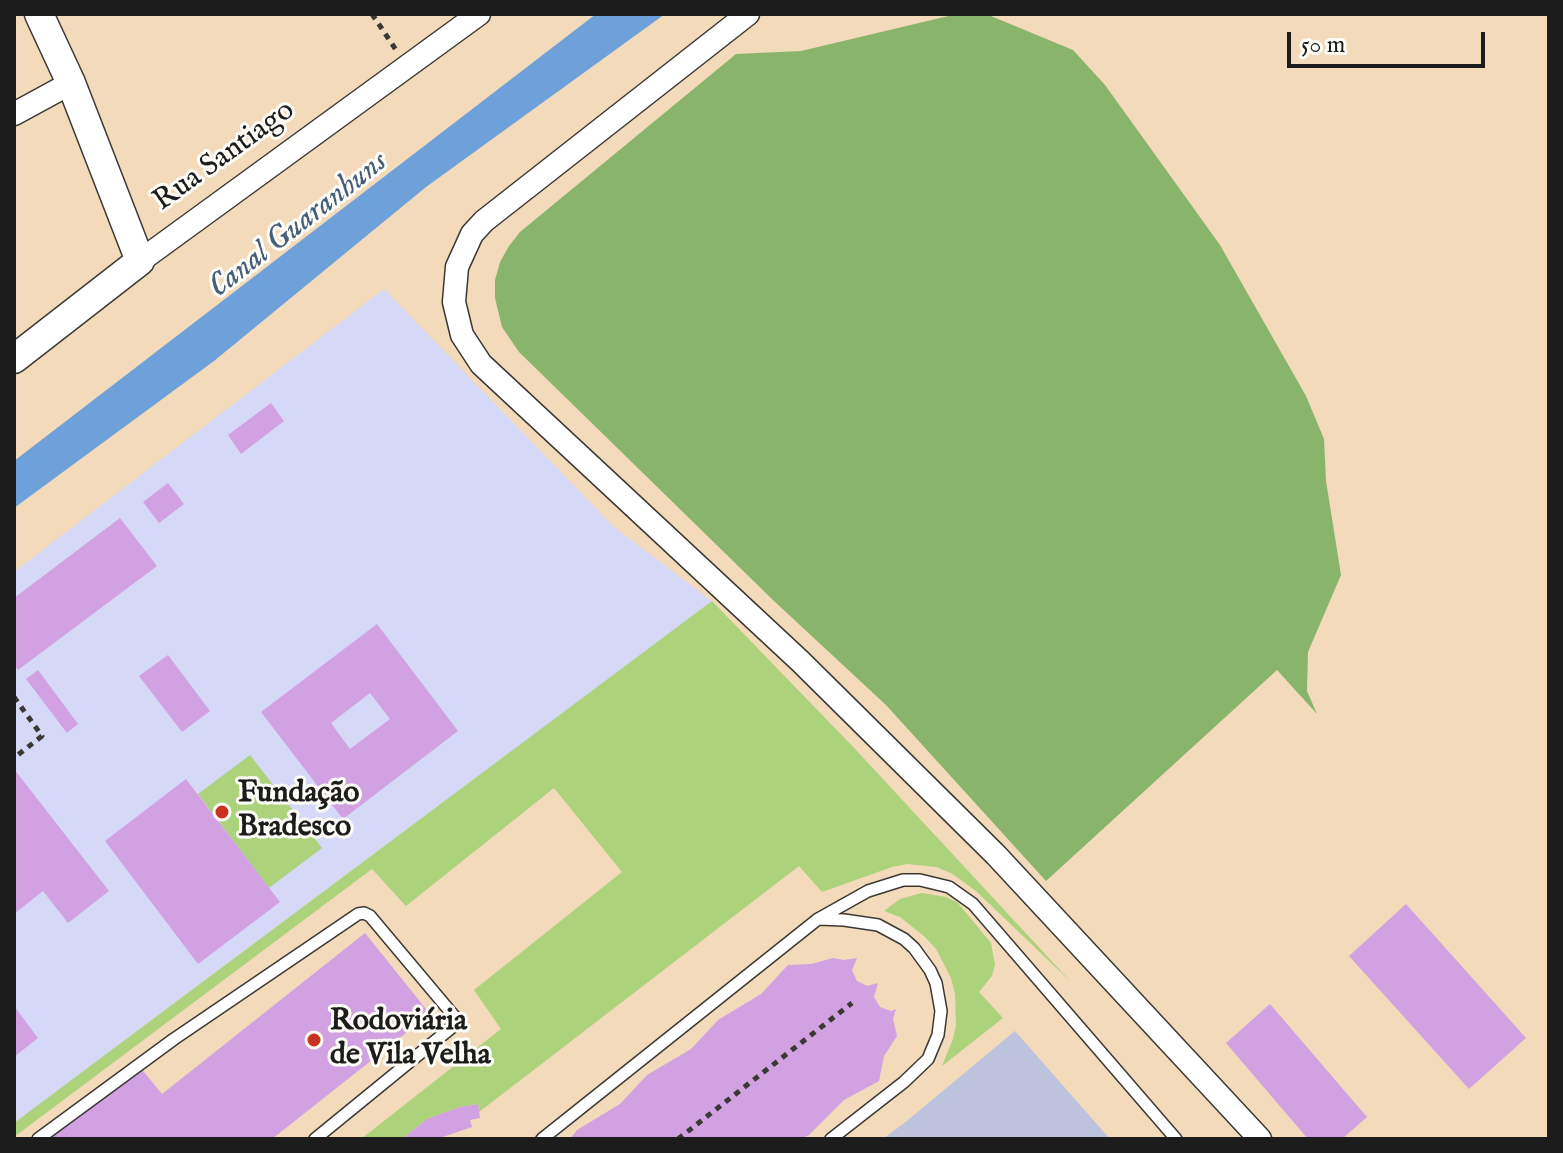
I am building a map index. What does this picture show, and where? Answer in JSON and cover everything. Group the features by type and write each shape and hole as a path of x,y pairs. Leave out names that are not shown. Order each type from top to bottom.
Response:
{"street":[{"path":"39,14 71,83 140,261"},
{"name":"Rua Santiago","path":"14,359 140,261 479,14"},
{"path":"748,14 484,221 472,234 457,267 454,302 462,335 481,364 800,661 996,855 1260,1139"},
{"path":"14,114 71,83"}],"lane":[{"path":"542,1139 818,919 850,900 903,880 920,880 949,887 973,904 1176,1139"},
{"path":"38,1139 174,1039 358,914 364,913 370,916 454,1016 454,1022 451,1028 315,1139"},
{"path":"818,919 878,925 904,939 930,970 936,983 941,1011 938,1035 928,1059 904,1082 831,1139"}],"path":[{"path":"372,14 408,67"},
{"path":"14,697 42,736 14,758"},
{"path":"678,1139 852,1003"}],"shaded area":[{"name":"Fundação Bradesco","path":"384,289 614,527 712,601 14,1123 14,572"},
{"path":"1015,1031 1110,1139 883,1139 908,1120"}],"green space":[{"path":"957,14 986,14 1073,50 1105,85 1220,245 1306,396 1324,439 1326,481 1341,575 1308,652 1307,691 1317,714 1277,670 1046,881 886,705 774,601 519,352 502,327 495,298 495,280 500,262 520,232 736,54 801,51"},
{"path":"712,601 857,751 1071,982 976,891 951,873 936,867 907,864 822,892 799,866 479,1112 478,1104 460,1107 427,1119 402,1139 361,1139 501,1029 474,990 622,872 554,788 406,906 372,869 14,1137 14,1123"},
{"path":"250,755 322,848 269,888 198,794"},
{"path":"922,893 946,897 958,903 991,943 995,965 992,976 979,992 1003,1018 942,1066 956,1025 951,978 936,949 925,937 900,917 884,911 900,899"}],"water":[{"path":"596,14 665,14 426,187 214,361 14,508 14,461"}],"building":[{"path":"271,403 284,421 241,454 228,435"},
{"path":"168,483 184,504 159,523 143,502"},
{"path":"120,518 157,566 18,670 14,665 14,598"},
{"path":"377,624 458,731 343,819 261,712","holes":["370,693 390,719 350,749 331,723"]},
{"path":"168,655 210,711 182,732 139,676"},
{"path":"38,670 78,724 67,733 26,679"},
{"path":"14,769 109,891 68,923 43,891 14,914"},
{"path":"186,779 280,902 198,964 105,841"},
{"path":"1406,904 1526,1038 1469,1089 1349,956"},
{"name":"Rodoviária de Vila Velha","path":"365,933 430,1014 272,1139 47,1139 139,1066 162,1094"},
{"path":"833,958 857,958 852,970 857,981 867,986 878,983 874,997 880,1007 891,1011 896,1009 893,1019 897,1036 884,1056 879,1081 844,1100 809,1135 801,1139 570,1139 577,1130 620,1104 647,1075 691,1049 718,1020 761,994 788,965 811,964"},
{"path":"1270,1004 1367,1117 1342,1139 1308,1139 1226,1043"},
{"path":"14,1006 38,1038 14,1057"},
{"path":"478,1104 480,1118 470,1120 472,1127 437,1139 402,1139 427,1119"}],"place":[{"name":"Fundação Bradesco","path":"222,812"},
{"name":"Rodoviária de Vila Velha","path":"314,1040"}],"water label":[{"name":"Canal Guaranhuns","path":"299,226"}]}
